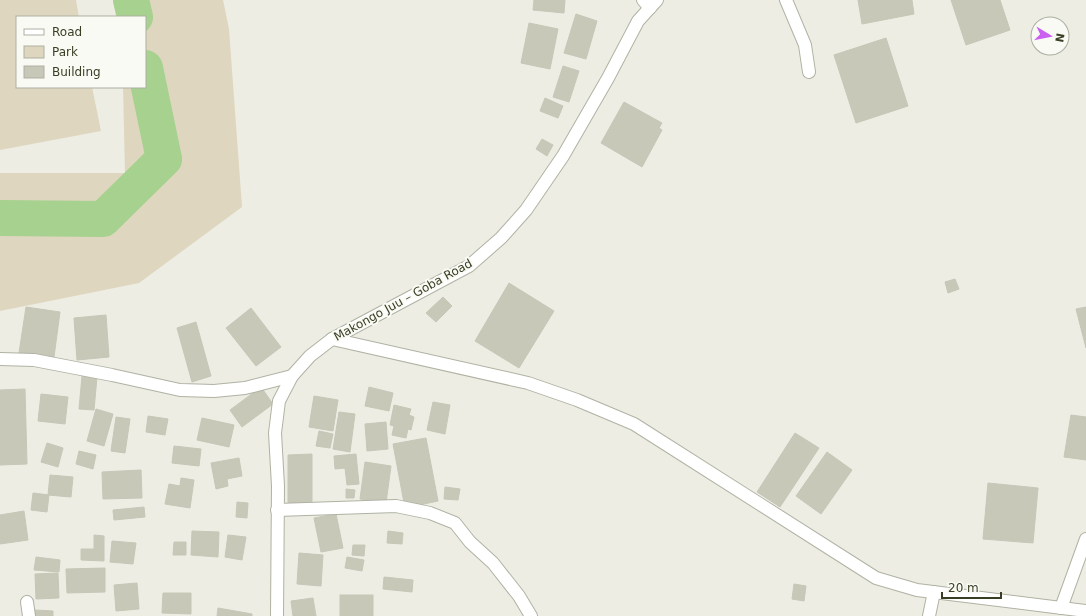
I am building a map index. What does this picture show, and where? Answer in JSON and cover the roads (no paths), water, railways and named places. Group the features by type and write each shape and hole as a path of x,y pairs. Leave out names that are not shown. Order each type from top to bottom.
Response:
{"street":[{"path":"786,0 805,45 809,72"},
{"name":"Makongo Juu – Goba Road","path":"277,616 278,486 276,433 279,401 292,376 310,356 332,339 469,266 501,238 526,210 563,156 608,78 638,21 650,3"},
{"path":"332,339 528,383 577,400 634,424 876,578 917,590 1086,611"},
{"path":"0,359 34,360 180,390 214,391 245,388 292,376"},
{"path":"277,510 396,506 430,513 455,523 470,542 493,563 519,596 531,616"},
{"path":"1060,608 1086,539"},
{"path":"930,616 934,592"},
{"path":"27,602 29,616"}],"waterway":[{"path":"131,0 135,16"},
{"path":"0,218 103,219 164,159 146,73"}]}
